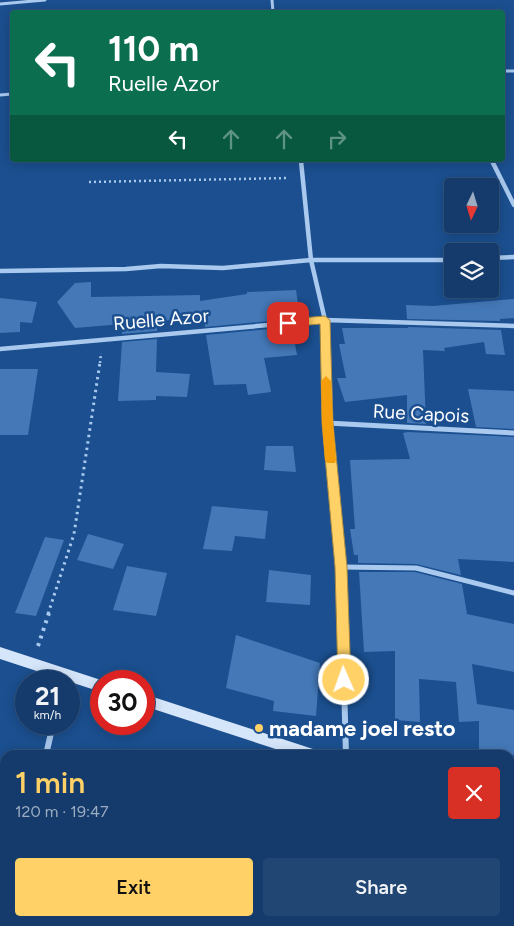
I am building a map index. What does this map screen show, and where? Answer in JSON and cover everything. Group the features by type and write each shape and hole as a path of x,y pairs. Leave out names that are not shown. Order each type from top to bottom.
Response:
{"main road":[{"path":"0,653 32,663 46,670"},
{"path":"155,704 297,750"}],"street":[{"path":"0,4 45,0"},
{"path":"300,162 311,260 325,320 327,423 341,567 346,750"},
{"path":"493,162 514,205"},
{"path":"499,258 514,257"},
{"path":"0,271 126,269 161,266 223,268 311,260 444,260"},
{"name":"Ruelle Azor","path":"0,349 325,320 514,326"},
{"name":"Rue Capois","path":"327,423 514,433"},
{"path":"341,567 416,568 514,593"},
{"path":"47,750 51,735"}],"path":[{"path":"89,182 302,177"},
{"path":"32,663 74,534 103,340"}],"building":[{"path":"91,282 91,297 200,295 200,301 247,294 247,292 296,290 299,310 290,310 291,319 205,327 204,318 157,321 157,331 122,334 123,324 75,328 57,302 75,283"},
{"path":"0,298 37,302 32,323 20,322 20,332 0,333"},
{"path":"514,299 514,318 500,319 500,321 407,319 406,305 433,306"},
{"path":"292,327 297,355 264,358 271,392 248,395 246,384 214,385 206,335"},
{"path":"408,327 501,330 505,355 486,354 484,342 444,348 445,351 423,350 426,424 407,423 407,395 345,402 337,378 346,378 339,344 345,344 342,328"},
{"path":"157,339 156,372 190,374 187,397 156,396 156,400 118,401 122,342"},
{"path":"0,369 38,369 28,435 0,435"},
{"path":"468,389 514,391 514,429 476,427"},
{"path":"403,433 514,437 514,562 458,559 461,575 416,564 358,563 358,555 354,555 350,529 355,529 350,460 410,459"},
{"path":"266,446 293,446 296,472 264,470"},
{"path":"212,506 268,511 265,539 235,536 232,551 203,549"},
{"path":"88,534 124,544 113,569 77,560"},
{"path":"45,537 64,540 36,616 15,613"},
{"path":"127,566 167,573 156,616 113,610"},
{"path":"269,570 311,575 310,605 266,602"},
{"path":"359,572 415,572 462,584 467,614 514,624 514,672 472,664 477,704 514,710 514,750 479,750 479,721 459,722 456,682 419,679 420,722 395,720 395,651 364,652"},
{"path":"236,635 320,663 316,716 273,711 274,701 226,688"}],"slow traffic":[{"path":"326,381 327,423 331,460"}],"place":[{"name":"madame joel resto","path":"259,728"}],"route":[{"path":"288,323 325,320 327,423 341,567 344,680"}]}
